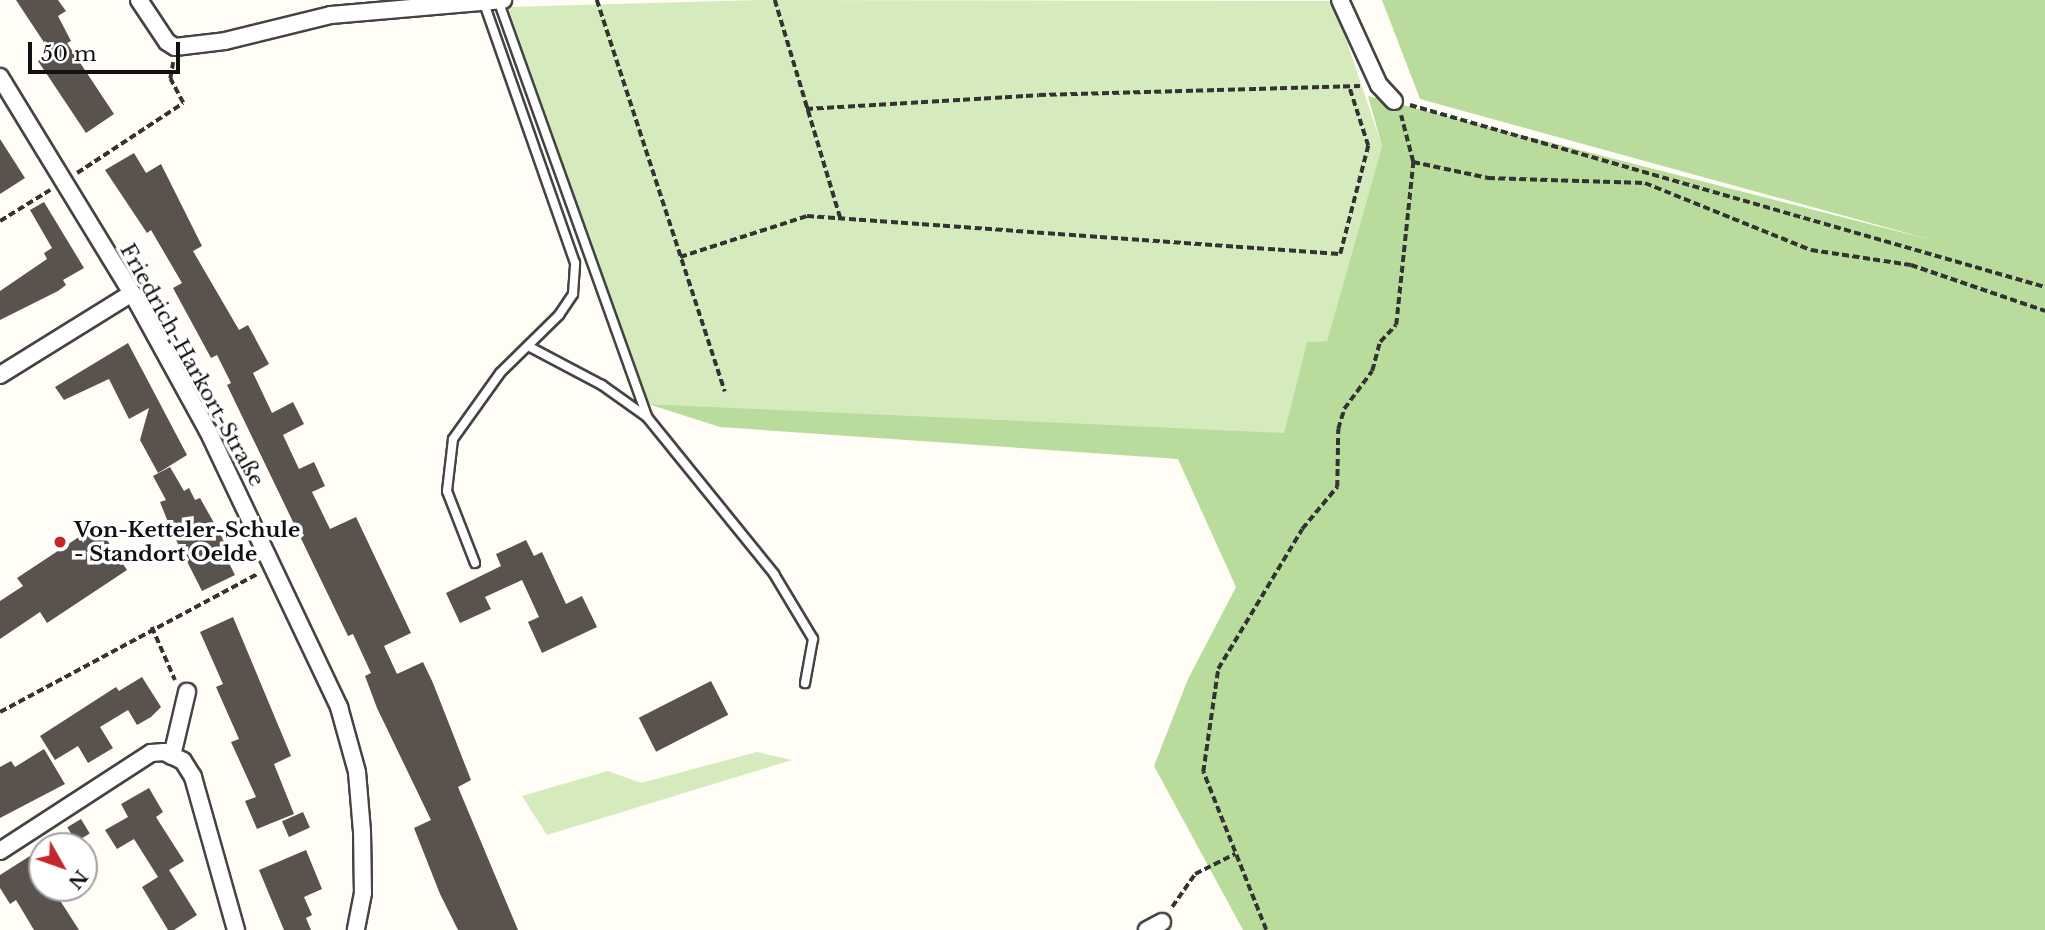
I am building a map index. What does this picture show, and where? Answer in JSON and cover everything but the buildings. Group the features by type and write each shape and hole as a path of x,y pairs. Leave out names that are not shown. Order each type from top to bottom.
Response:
{"street":[{"path":"139,0 167,42 175,47 225,41 331,15 503,0"},
{"path":"1340,0 1379,85 1394,101"},
{"name":"Friedrich-Harkort-Straße","path":"0,77 132,293 275,565 339,707 357,772 363,893 356,930"},
{"path":"0,375 132,293"},
{"path":"172,755 187,692"},
{"path":"0,851 150,753 172,755 183,761 193,777 236,930"},
{"path":"1147,930 1162,922"}],"lane":[{"path":"475,563 447,491 453,439 500,373 528,346 573,294 575,263 490,1"},
{"path":"490,1 647,417"},
{"path":"528,346 602,385 647,417 774,574 813,639 805,683"}],"path":[{"path":"597,0 725,392"},
{"path":"775,0 841,220"},
{"path":"0,221 183,103 170,79 175,47"},
{"path":"806,109 1039,95 1379,85"},
{"path":"680,257 807,216 1340,254 1368,146 1349,86"},
{"path":"1266,930 1203,772 1218,669 1302,529 1337,487 1338,429 1344,409 1372,371 1380,342 1396,325 1413,162 1394,101"},
{"path":"1394,101 2045,288"},
{"path":"1413,162 1488,178 1645,183 1811,250 1910,265 2045,311"},
{"path":"0,712 152,627 275,565"},
{"path":"152,627 179,689 187,692"},
{"path":"1162,922 1195,874 1235,854"}],"green space":[{"path":"759,0 1333,1 1382,146 1327,341 1307,342 1284,434 648,404 508,7"},
{"path":"1382,0 2045,0 2045,930 1243,930 1154,766 1188,679 1236,587 1178,459 720,427 648,404 1284,433 1307,342 1327,341 1382,146 1368,96 1932,240 1420,99"},
{"path":"757,752 792,760 547,835 522,796 608,771 641,783"}],"place":[{"name":"Von-Ketteler-Schule - Standort Oelde","path":"60,542"}]}
